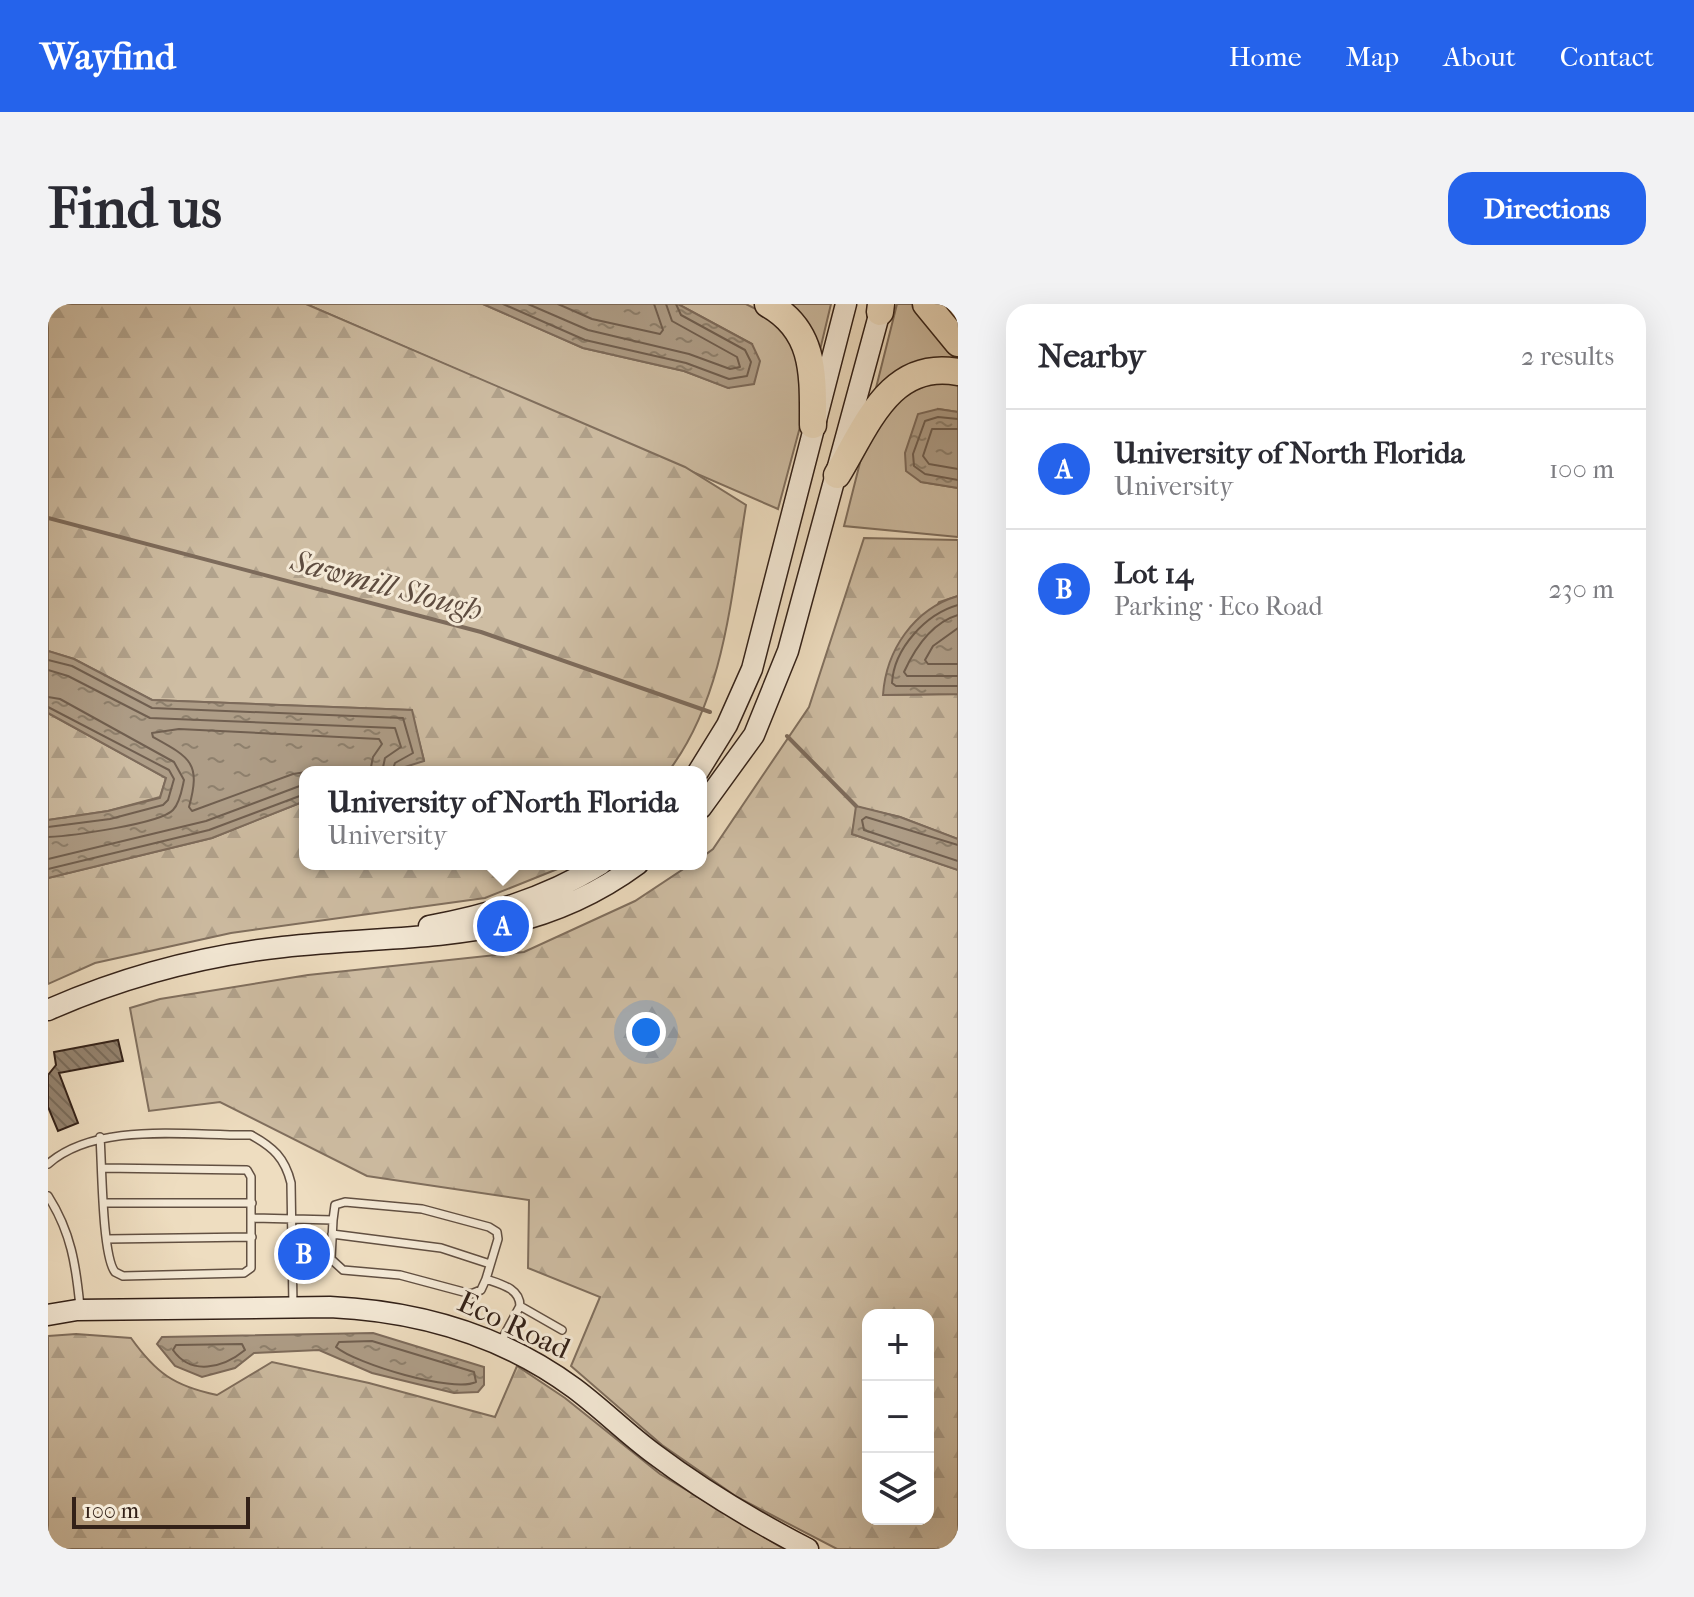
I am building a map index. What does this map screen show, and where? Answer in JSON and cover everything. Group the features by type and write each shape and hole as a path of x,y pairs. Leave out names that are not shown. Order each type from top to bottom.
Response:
{"highway":[{"path":"768,304 788,316 808,349 813,369 813,425"},
{"path":"926,304 958,343"},
{"path":"837,475 869,418 893,387 927,372 958,372"}],"street":[{"path":"702,766 727,725 752,669 846,304"},
{"path":"707,800 754,735 777,680 837,475 881,307"},
{"path":"48,1010 154,971 232,955 336,942 469,919 515,906 557,889 590,870"},
{"path":"336,942 455,935 528,921 608,886 630,870"},
{"name":"Eco Road","path":"48,1315 80,1310 370,1309 448,1325 499,1344 573,1387 650,1451 706,1491 808,1549"}],"lane":[{"path":"48,1164 78,1143 100,1137 251,1135 269,1145 287,1168 293,1308"},
{"path":"100,1137 102,1168 105,1203 107,1239 111,1268 123,1276 244,1273 252,1266 251,1177 245,1169 102,1168"},
{"path":"48,1196 66,1227 75,1257 80,1310"},
{"path":"340,1202 409,1208 466,1219 497,1232 486,1279 481,1290 471,1294 400,1275 343,1270 331,1259 332,1234 335,1205 340,1202"},
{"path":"105,1203 252,1203"},
{"path":"252,1218 333,1220"},
{"path":"332,1234 441,1248 490,1264"},
{"path":"107,1239 252,1237"},
{"path":"486,1279 516,1293 520,1306 562,1330"},
{"path":"499,1344 520,1306"}],"green space":[{"path":"48,304 306,304 685,467 746,505 730,610 714,679 687,743 672,766 406,766 424,760 411,710 152,700 74,659 48,651"},
{"path":"306,304 483,304 583,348 684,371 729,388 752,344 678,304 746,304 795,329 808,397 778,509"},
{"path":"782,304 831,304 820,350"},
{"path":"897,304 920,304 958,351 958,365 875,392"},
{"path":"958,376 958,412 938,409 921,482 958,488 958,537 844,526 868,431 895,393"},
{"path":"864,538 958,540 958,596 939,602 884,695 958,694 958,839 900,817 857,807 852,834 958,870 958,1549 837,1549 737,1497 662,1445 571,1366 600,1297 528,1268 529,1200 367,1176 220,1102 149,1111 130,1008 160,999 308,975 524,952 635,901 682,870 707,870 707,854 809,707"},
{"path":"48,713 166,778 160,797 108,811 48,820"},
{"path":"299,803 299,870 555,870 485,898 231,933 95,963 48,984 48,878 212,838"},
{"path":"76,1334 131,1338 167,1376 189,1387 217,1395 272,1362 369,1383 495,1417 517,1366 565,1398 660,1474 784,1549 48,1549 48,1336"}],"water":[{"path":"483,304 678,304 752,344 760,361 754,384 728,388 684,371 583,348"},
{"path":"938,409 958,412 958,488 921,482 906,471 905,453 918,414"},
{"path":"958,596 958,694 883,695 890,662 905,634 928,611"},
{"path":"48,651 74,659 152,700 412,710 424,761 408,766 299,766 299,803 212,838 48,878 48,820 108,811 160,798 166,778 48,713"},
{"path":"856,806 900,817 958,839 958,870 852,834"},
{"path":"373,1333 484,1367 484,1385 478,1392 454,1393 372,1373 319,1350 254,1353 235,1368 202,1377 175,1366 157,1344 162,1337"}],"building":[{"path":"118,1040 123,1061 59,1073 78,1123 58,1131 48,1107 48,1075 56,1065 54,1052"}],"waterway":[{"name":"Sawmill Slough","path":"48,518 481,632 710,712"},
{"path":"787,736 856,806"}],"place":[{"name":"University of North Florida","path":"503,926"},
{"name":"Lot 14","path":"304,1254"}]}
